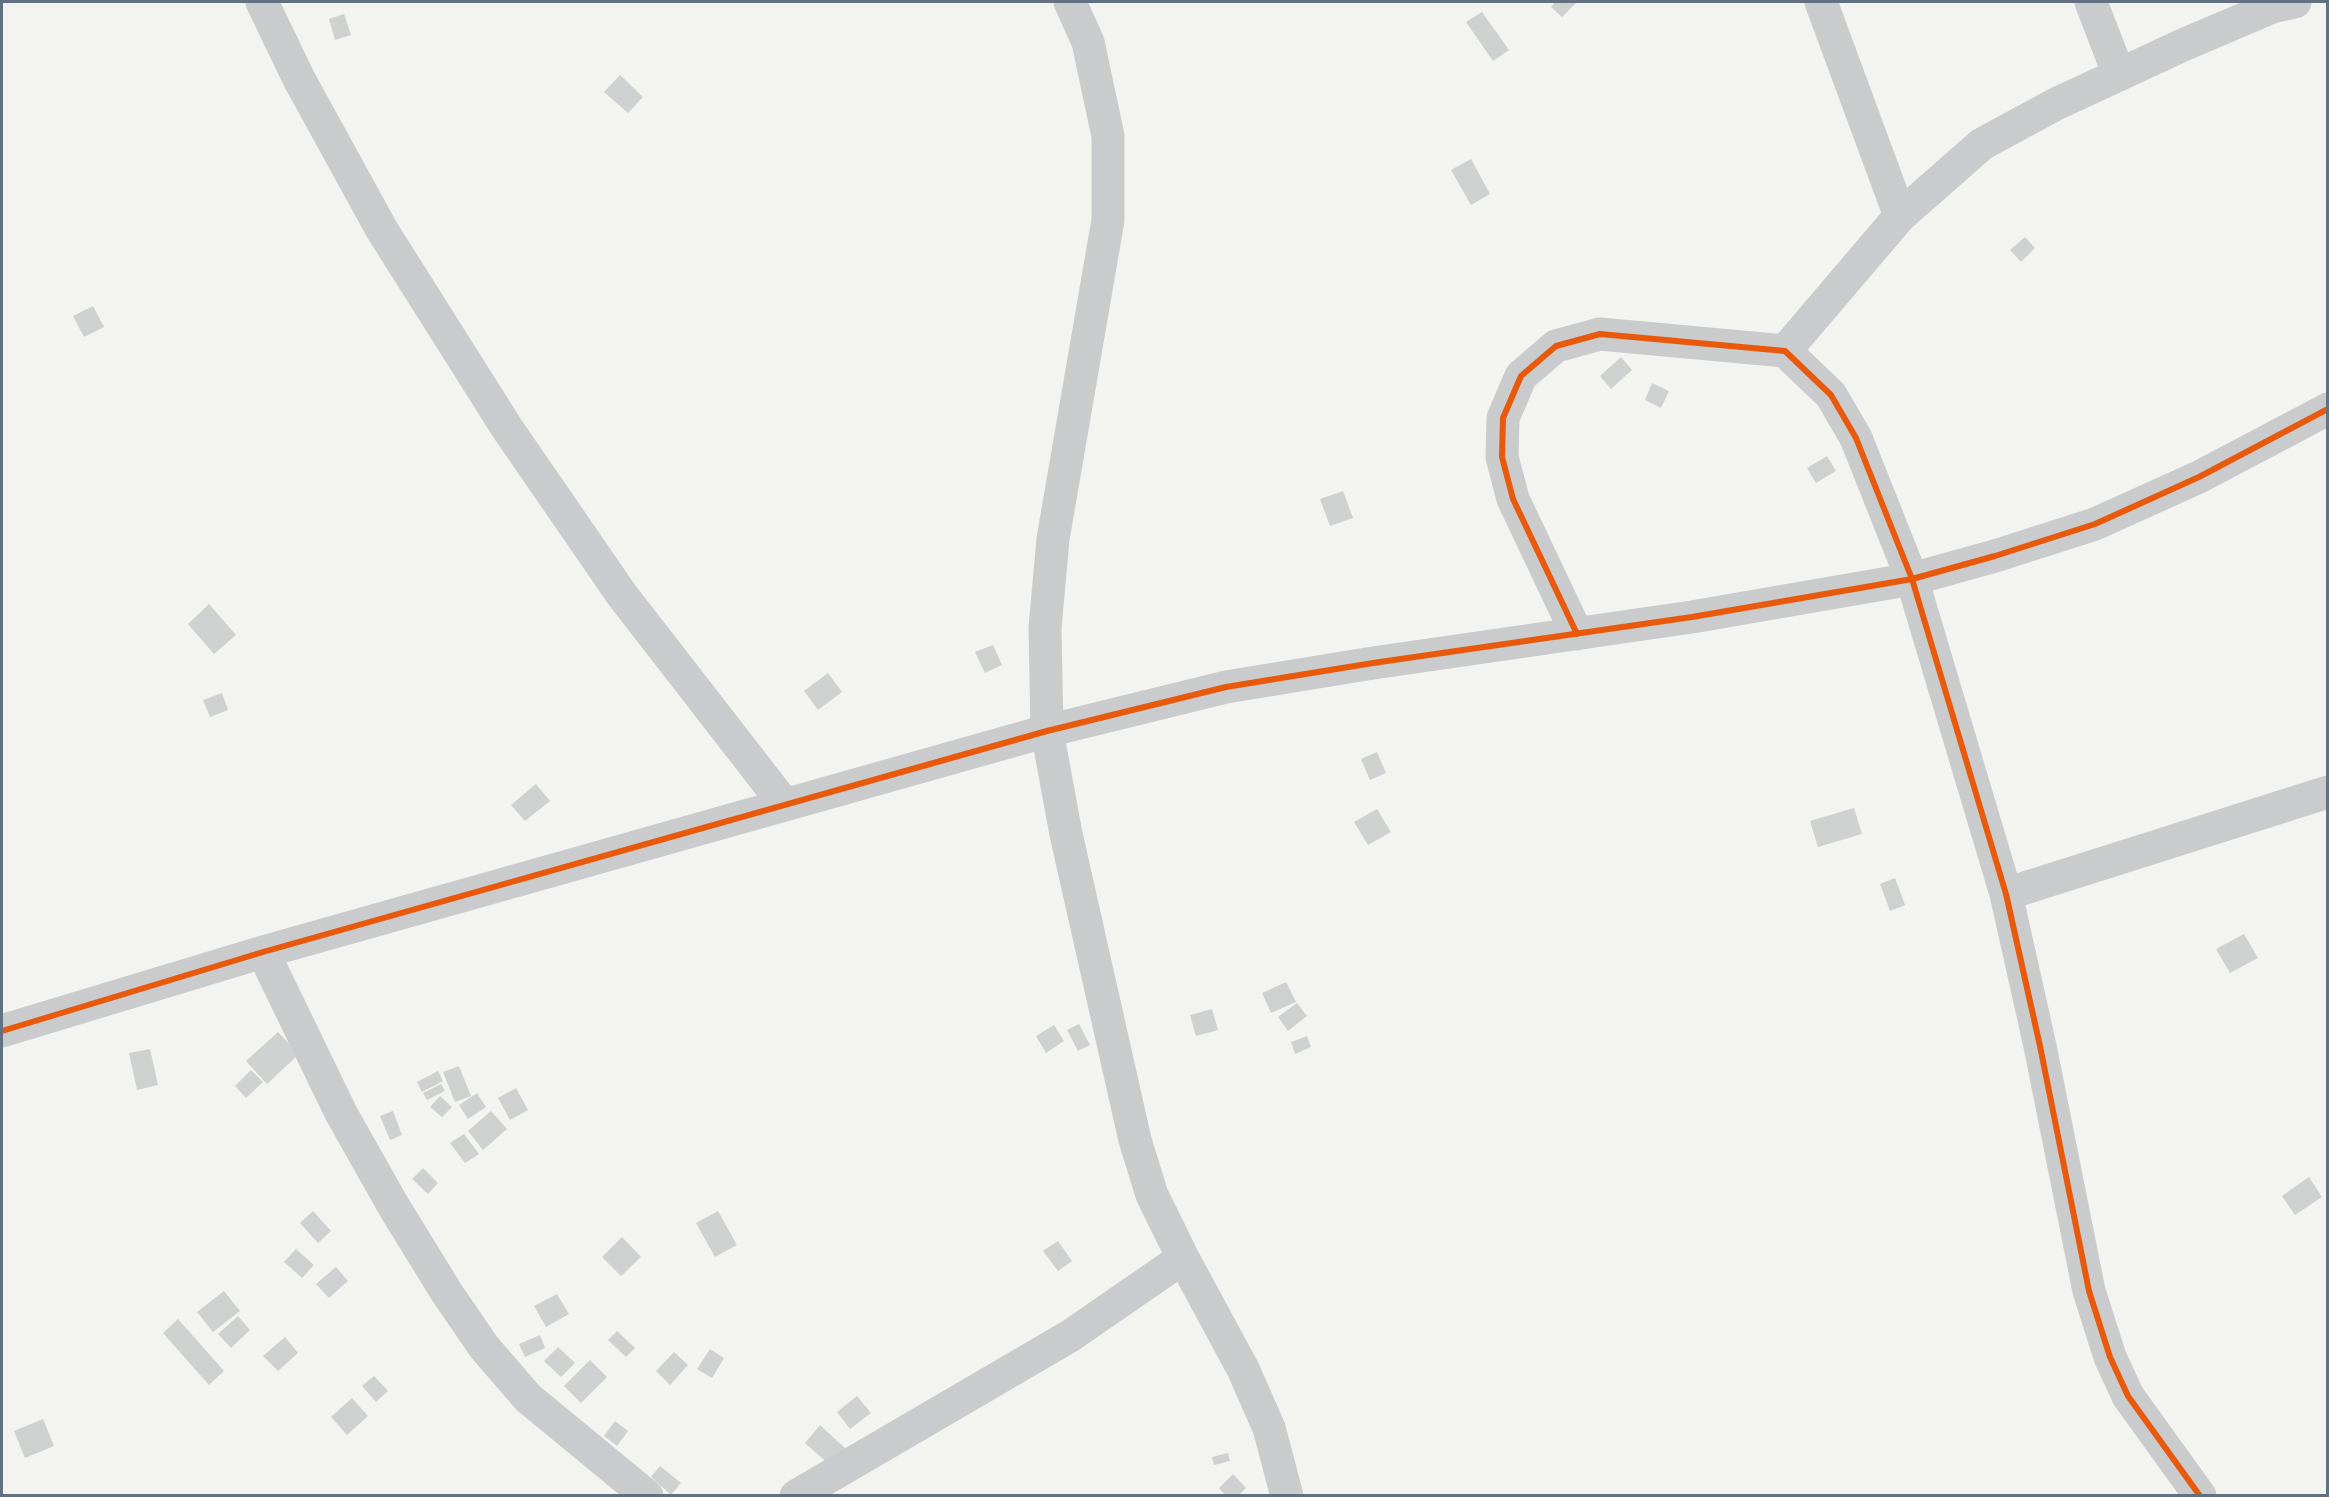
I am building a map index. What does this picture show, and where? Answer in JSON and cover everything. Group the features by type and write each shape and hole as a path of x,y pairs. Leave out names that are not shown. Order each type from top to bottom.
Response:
{"street":[{"path":"262,2 299,79 382,230 507,428 622,596 785,805"},
{"path":"1071,2 1088,42 1108,136 1108,220 1053,539 1045,628 1047,731 1066,834 1135,1140 1152,1195 1243,1369 1269,1428 1287,1496"},
{"path":"1821,2 1900,216"},
{"path":"2091,2 2119,75"},
{"path":"1785,351 1900,216 1982,144 2056,104 2119,75 2272,8 2295,2"},
{"path":"1577,634 1513,499 1502,458 1503,418 1521,376 1556,346 1600,334 1785,351 1831,395 1856,438 1912,579 2006,894 2040,1046 2089,1291 2110,1357 2128,1396 2200,1496"},
{"path":"2,1031 263,952 1047,731 1226,687 1373,663 1692,617 1912,579 1995,556 2095,524 2199,477 2328,409"},
{"path":"2006,894 2328,792"},
{"path":"263,952 341,1113 394,1207 447,1293 484,1347 528,1398 647,1496"},
{"path":"796,1496 1070,1336 1183,1258"}],"building":[{"path":"1555,2 1577,2 1562,17 1551,7"},
{"path":"1482,12 1509,50 1493,61 1466,22"},
{"path":"344,14 351,35 335,40 329,19"},
{"path":"620,75 643,97 628,113 604,92"},
{"path":"1471,159 1490,194 1471,205 1451,170"},
{"path":"2025,237 2035,248 2021,262 2010,250"},
{"path":"93,306 104,327 84,337 73,316"},
{"path":"1621,357 1632,370 1611,389 1600,376"},
{"path":"1652,383 1669,391 1661,408 1645,400"},
{"path":"1827,456 1836,471 1816,483 1807,468"},
{"path":"1343,491 1353,518 1330,526 1320,499"},
{"path":"209,604 236,635 214,654 188,624"},
{"path":"993,645 1002,665 985,673 975,652"},
{"path":"828,673 842,692 818,710 804,691"},
{"path":"222,693 228,710 210,717 203,700"},
{"path":"1377,752 1386,773 1370,780 1361,759"},
{"path":"536,784 550,801 525,821 511,805"},
{"path":"1854,808 1862,834 1818,847 1810,821"},
{"path":"1377,809 1391,832 1368,845 1354,822"},
{"path":"1895,878 1905,905 1890,911 1880,884"},
{"path":"2244,934 2258,958 2230,973 2216,949"},
{"path":"1286,982 1296,1002 1271,1013 1262,993"},
{"path":"1297,1003 1307,1016 1288,1031 1278,1017"},
{"path":"1212,1009 1218,1030 1196,1036 1190,1015"},
{"path":"1079,1024 1090,1045 1078,1051 1067,1030"},
{"path":"1054,1025 1064,1041 1046,1053 1036,1036"},
{"path":"278,1032 299,1054 267,1084 246,1061"},
{"path":"1307,1036 1311,1047 1295,1054 1291,1042"},
{"path":"150,1049 158,1085 137,1090 129,1053"},
{"path":"459,1066 471,1096 455,1102 443,1072"},
{"path":"251,1070 263,1082 246,1098 235,1086"},
{"path":"438,1071 443,1081 422,1092 417,1082"},
{"path":"441,1084 445,1091 427,1100 423,1093"},
{"path":"516,1088 528,1110 510,1120 498,1098"},
{"path":"477,1093 486,1107 468,1119 459,1105"},
{"path":"440,1096 452,1107 442,1117 430,1107"},
{"path":"393,1111 402,1135 390,1140 380,1116"},
{"path":"491,1111 507,1129 483,1150 468,1131"},
{"path":"464,1134 479,1154 465,1163 450,1143"},
{"path":"423,1168 438,1183 428,1194 412,1179"},
{"path":"2309,1177 2322,1197 2295,1215 2282,1196"},
{"path":"313,1211 331,1231 318,1243 300,1223"},
{"path":"718,1211 737,1245 715,1257 696,1223"},
{"path":"622,1237 641,1257 621,1276 602,1257"},
{"path":"1058,1241 1072,1261 1058,1271 1043,1251"},
{"path":"296,1249 314,1265 302,1278 284,1262"},
{"path":"336,1267 348,1281 329,1298 316,1284"},
{"path":"224,1291 240,1311 213,1332 197,1312"},
{"path":"557,1294 569,1314 546,1327 534,1306"},
{"path":"238,1316 250,1330 231,1348 218,1334"},
{"path":"178,1319 224,1371 209,1385 163,1333"},
{"path":"617,1331 635,1348 626,1357 608,1340"},
{"path":"540,1335 545,1348 525,1357 519,1344"},
{"path":"285,1337 298,1353 278,1371 263,1356"},
{"path":"558,1347 575,1363 561,1377 544,1361"},
{"path":"710,1349 724,1358 712,1378 697,1369"},
{"path":"674,1352 688,1365 670,1385 656,1371"},
{"path":"590,1360 607,1377 581,1403 564,1386"},
{"path":"374,1376 388,1391 376,1402 362,1386"},
{"path":"857,1396 871,1413 850,1429 837,1412"},
{"path":"352,1398 368,1416 347,1435 331,1417"},
{"path":"43,1419 54,1446 25,1458 14,1431"},
{"path":"615,1421 628,1431 617,1446 604,1436"},
{"path":"820,1425 846,1449 831,1466 805,1443"},
{"path":"1228,1453 1230,1461 1214,1465 1212,1457"},
{"path":"660,1466 681,1483 671,1495 651,1477"},
{"path":"1233,1474 1246,1488 1238,1496 1226,1496 1219,1488"}],"cycle path":[{"path":"1577,634 1513,499 1502,457 1503,418 1521,376 1556,346 1600,334 1785,351 1831,395 1856,438 1912,579 2006,894 2040,1046 2089,1291 2110,1357 2128,1396 2200,1496"},
{"path":"2,1031 263,952 1047,731 1226,687 1373,663 1692,617 1912,579 1995,556 2095,524 2199,477 2328,409"}]}
